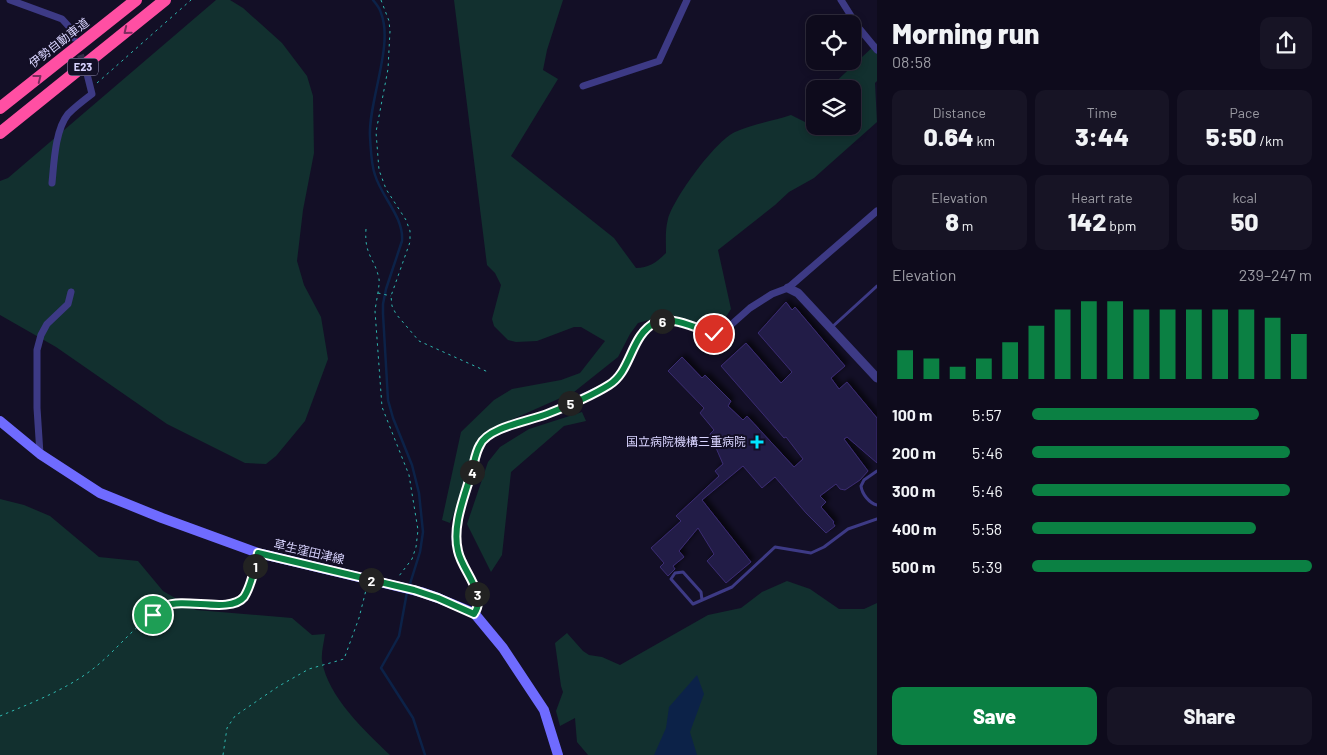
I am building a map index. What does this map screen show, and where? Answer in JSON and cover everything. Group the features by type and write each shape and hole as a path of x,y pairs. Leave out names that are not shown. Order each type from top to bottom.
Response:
{"highway":[{"name":"伊勢自動車道","path":"0,108 136,0"},
{"name":"E23","path":"0,133 165,0"}],"main road":[{"name":"草生窪田津線","path":"0,421 40,454 100,494 258,553 414,590 474,614 503,648 544,710 558,755"}],"street":[{"path":"10,0 62,19 72,30 74,38"},
{"path":"583,86 659,61 687,0"},
{"path":"841,0 859,28 877,50"},
{"path":"52,183 57,144 64,121 68,115 92,94 87,74"},
{"path":"474,614 478,608 479,600 473,583 459,556 456,539 458,520 480,443 492,433 546,414 611,384 623,370 637,340 657,322 674,321 714,334 724,331 750,308 772,294 788,288 877,211"},
{"path":"788,288 798,293 877,378"},
{"path":"40,454 37,408 37,350 44,329 68,304 71,292"}],"lane":[{"path":"831,328 877,286"},
{"path":"877,471 864,480 861,486 864,495 872,504 877,505"},
{"path":"702,600 702,592 683,572 675,573 671,579 693,604 732,588 775,547 811,552 824,547 848,529 877,520"}],"path":[{"path":"90,88 191,0"},
{"path":"380,0 389,21 390,31 388,69 376,132 379,170 386,189 406,220 410,231 410,242 391,296 392,306 396,314 419,341 488,372"},
{"path":"366,229 365,241 367,251 379,280 375,311 382,406 409,475 418,530 412,559 398,577 399,586"},
{"path":"377,293 391,296"},
{"path":"0,716 37,700 86,674 153,615 166,606 184,603 222,605 236,602 244,597 258,553"},
{"path":"223,755 228,728 235,716 308,669 344,659 359,618 368,579"}],"green space":[{"path":"216,0 230,0 243,8 282,43 307,76 313,96 314,153 303,210 297,261 304,285 321,317 328,359 305,421 276,456 266,464 245,463 167,424 56,347 0,315 0,181 8,178"},
{"path":"454,0 563,0 547,50 543,70 558,79 511,156 614,238 636,268 652,264 666,253 666,227 678,198 696,171 717,146 735,132 791,115 806,122 806,135 861,135 861,80 838,80 848,70 861,70 861,58 877,43 877,81 875,83 877,122 814,178 789,192 718,250 731,309 727,316 716,325 708,327 663,316 638,323 618,357 574,392 486,431 450,523 442,520 461,432 494,400 512,389 561,380 580,373 605,341 581,327 574,327 537,341 516,342 508,340 494,326 492,319 501,285 495,273 487,265"},
{"path":"582,412 586,421 564,426 511,472 502,555 491,572 467,524 488,462 500,447 529,429"},
{"path":"0,499 24,505 50,516 99,557 138,561 163,591 196,610 292,618 312,635 325,634 322,661 332,688 349,712 390,755 0,755"},
{"path":"787,581 810,589 839,609 864,609 877,603 877,755 588,755 577,742 575,718 560,726 556,711 563,692 555,643 567,633 589,655 602,657 620,665 708,615 741,608 762,592"}],"water":[{"path":"697,675 704,694 690,732 697,755 654,755 666,728 669,707"}],"building":[{"name":"国立病院機構三重病院","path":"786,302 792,310 795,307 845,366 831,378 839,389 847,382 877,418 877,463 847,437 844,439 868,471 860,480 845,490 840,489 836,484 820,496 826,502 821,507 834,522 835,526 826,533 775,477 762,488 743,466 702,500 751,562 726,583 707,561 714,554 698,528 679,551 684,557 673,566 675,569 668,576 660,567 664,563 651,548 681,521 676,516 719,476 715,471 723,464 710,434 714,430 700,413 704,408 668,371 682,357 702,378 705,375 731,401 728,406 743,420 747,416 794,467 803,459 786,437 784,438 721,366 746,343 781,383 792,372 758,333"}],"waterway":[{"path":"373,0 380,11 384,26 384,41 383,57 370,123 372,162 378,183 400,224 402,232 402,241 383,304 388,400 393,418 412,465 419,493 423,532 420,552 409,587"},
{"path":"407,592 399,636 381,668 413,718 425,755"}],"tunnel":[{"path":"77,45 85,68"}],"place":[{"name":"国立病院機構三重病院","path":"757,442"}],"route":[{"path":"153,615 166,606 184,603 222,605 236,602 244,597 258,553 414,590 474,614 478,608 478,595 459,556 456,529 480,443 492,433 546,414 611,384 623,370 637,340 657,322 674,321 714,334"}]}
